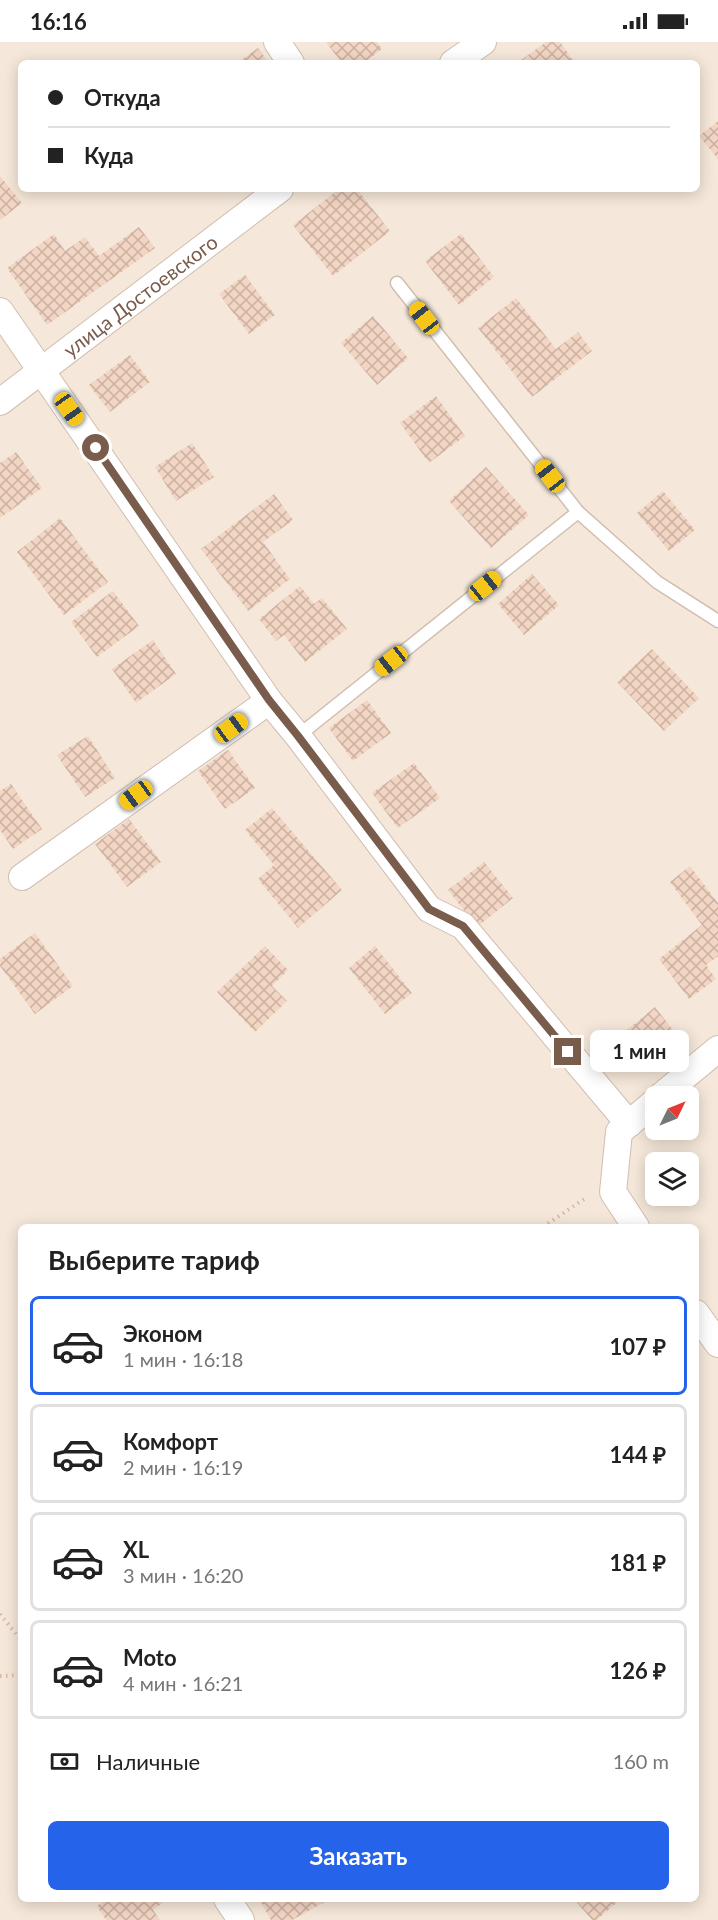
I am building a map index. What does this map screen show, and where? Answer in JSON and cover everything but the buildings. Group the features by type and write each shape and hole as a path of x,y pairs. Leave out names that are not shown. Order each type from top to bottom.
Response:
{"street":[{"path":"277,42 289,60"},
{"path":"457,60 483,42"},
{"name":"улица Достоевского","path":"0,402 276,192"},
{"path":"0,310 269,700 429,909 463,926 624,1128"},
{"path":"22,877 269,700"},
{"path":"673,1086 718,1048"},
{"path":"634,1224 613,1192 624,1128 645,1110"},
{"path":"699,1317 718,1344"},
{"path":"229,1902 241,1920"}],"lane":[{"path":"397,283 578,512 657,582 718,621"},
{"path":"298,736 578,512"}],"path":[{"path":"547,1224 596,1191 613,1192"},
{"path":"0,1614 18,1636"},
{"path":"0,1676 18,1675"}],"shaded area":[{"path":"0,42 718,42 718,1920 0,1920"}],"route":[{"path":"96,448 269,700 429,909 463,926 568,1052"}]}
